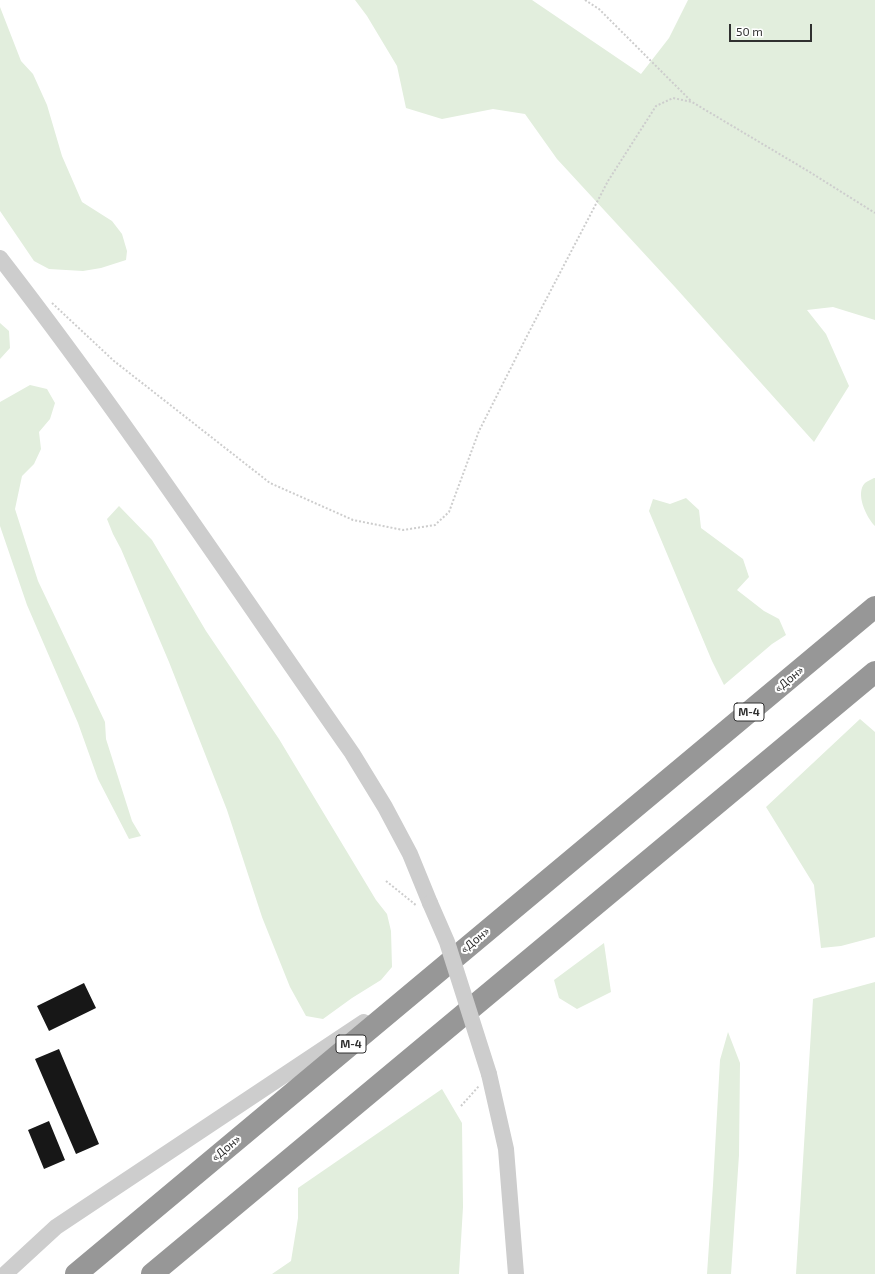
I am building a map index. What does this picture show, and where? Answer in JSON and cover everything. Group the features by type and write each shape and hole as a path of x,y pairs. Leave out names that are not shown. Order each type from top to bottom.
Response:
{"highway":[{"name":"«Дон»","path":"76,1274 875,607"},
{"path":"152,1274 875,672"}],"street":[{"path":"0,258 57,332 121,420 352,753 385,807 410,854 447,942 489,1074 506,1149 516,1274"},
{"path":"4,1274 56,1227 427,980"}],"path":[{"path":"585,0 599,8 692,102 875,213"},
{"path":"52,302 120,366 270,483 353,520 403,530 435,525 449,512 479,431 608,181 656,106 673,98 692,102"},
{"path":"386,881 421,910 430,903"},
{"path":"461,1106 489,1074"}],"green space":[{"path":"355,0 532,0 641,74 669,38 688,0 875,0 875,320 833,307 807,310 826,334 849,386 814,442 675,287 557,159 525,114 493,109 442,119 406,108 397,66 367,16"},
{"path":"0,7 21,61 33,74 47,105 62,156 82,202 112,221 122,234 127,251 126,260 101,268 83,271 49,269 34,261 0,211"},
{"path":"0,323 9,331 10,348 0,359"},
{"path":"30,385 47,389 55,403 50,419 39,432 41,449 34,464 22,476 15,509 38,581 105,722 106,739 132,821 141,836 129,839 98,779 78,723 27,605 0,526 0,402"},
{"path":"874,478 875,526 868,517 861,499 862,487 865,483"},
{"path":"686,498 699,510 701,528 743,559 749,577 737,590 764,611 779,619 786,635 772,644 724,685 712,661 649,511 653,499 670,504"},
{"path":"119,506 152,540 206,631 279,739 376,900 387,914 391,931 392,967 381,980 352,998 323,1019 306,1016 290,987 262,917 227,810 169,662 107,519"},
{"path":"860,719 875,732 875,937 841,946 821,948 814,885 766,807"},
{"path":"604,943 611,992 577,1009 559,998 554,980"},
{"path":"875,982 875,1274 796,1274 813,999"},
{"path":"728,1032 740,1063 739,1155 731,1274 707,1274 720,1060"},
{"path":"442,1089 462,1123 463,1207 459,1274 272,1274 291,1261 298,1218 298,1188"}],"building":[{"path":"84,983 96,1008 49,1031 37,1006"},
{"path":"59,1049 99,1144 76,1154 35,1059"},
{"path":"49,1121 65,1160 44,1169 28,1130"}]}
